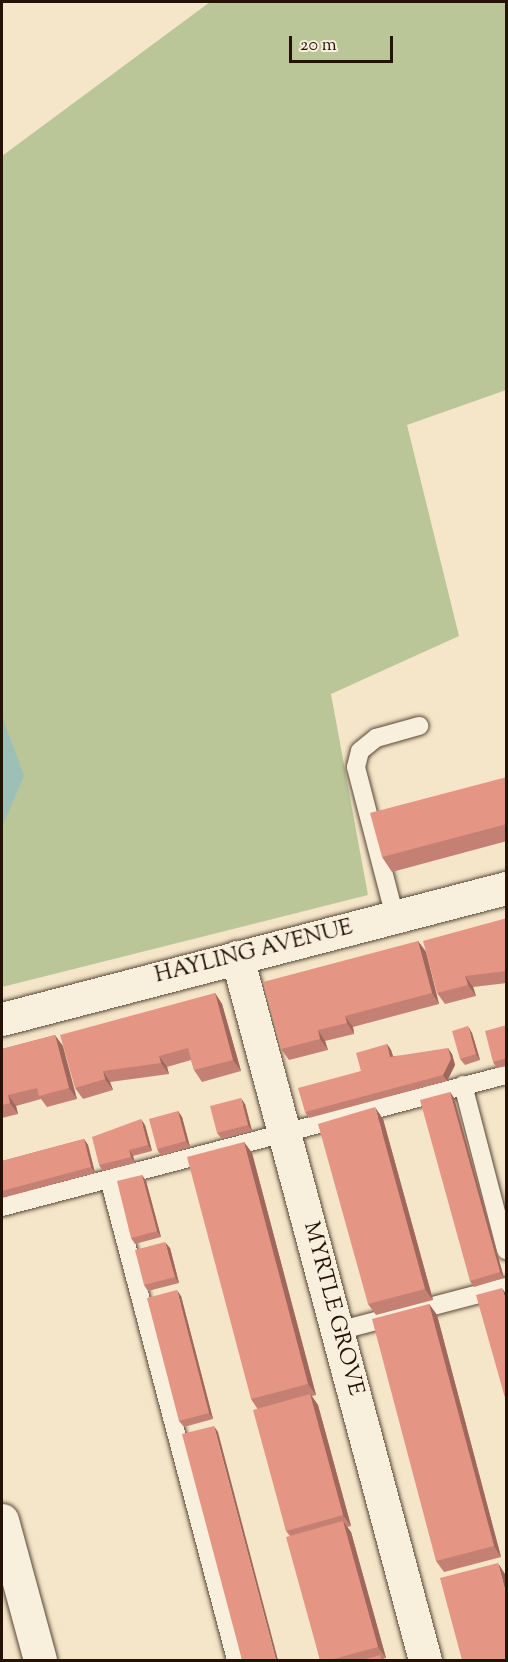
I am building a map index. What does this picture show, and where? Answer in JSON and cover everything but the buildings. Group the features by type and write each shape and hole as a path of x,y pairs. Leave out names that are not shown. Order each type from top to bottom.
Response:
{"street":[{"name":"HAYLING AVENUE","path":"2,1019 507,888"},
{"name":"MYRTLE GROVE","path":"237,957 425,1660"},
{"path":"2,1520 40,1660"}],"lane":[{"path":"395,917 356,767 360,751 376,738 419,726"},
{"path":"2,1207 507,1075"},
{"path":"463,1085 507,1250"},
{"path":"109,1179 236,1660"},
{"path":"338,1331 507,1287"}],"green space":[{"path":"210,2 506,2 506,390 407,425 459,636 331,694 368,895 2,987 2,156"}],"water":[{"path":"2,716 24,776 2,827 3,768"}]}
